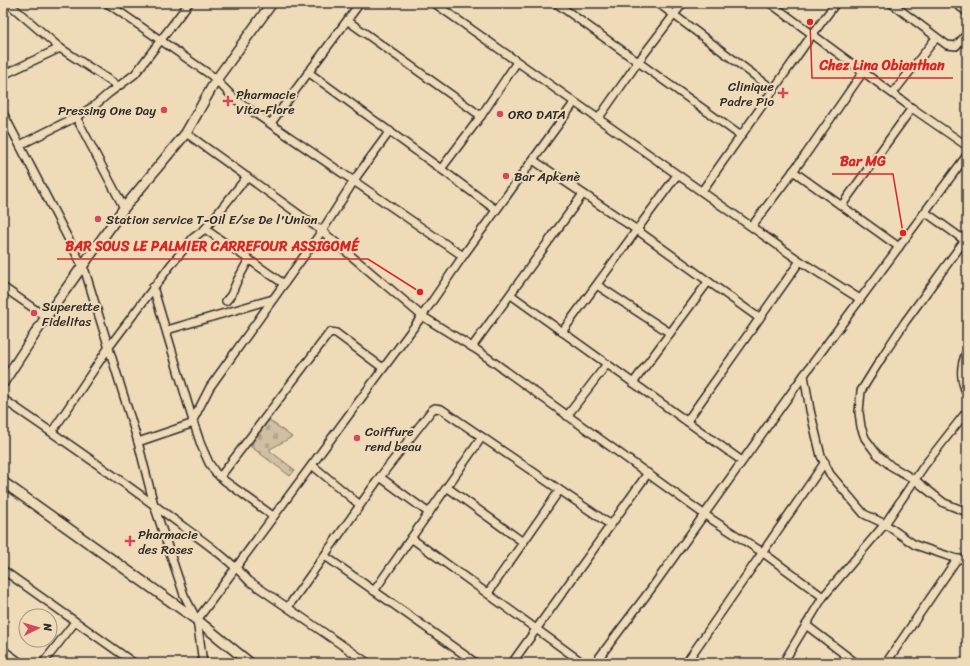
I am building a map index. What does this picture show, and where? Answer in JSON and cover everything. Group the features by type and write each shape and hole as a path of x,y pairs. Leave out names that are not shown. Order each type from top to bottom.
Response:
{"street":[{"path":"3,6 8,3 60,48 118,86"},
{"path":"107,3 216,80 234,98 271,122 354,182 463,256"},
{"path":"20,145 76,117 94,106 135,74 189,3"},
{"path":"3,383 46,317 124,208 186,133 216,80 272,3"},
{"path":"271,122 360,3"},
{"path":"434,3 677,175 800,260 860,299"},
{"path":"556,3 741,136"},
{"path":"658,3 774,90"},
{"path":"598,119 682,3"},
{"path":"770,3 814,34 912,108 967,146"},
{"path":"702,191 836,3"},
{"path":"891,3 947,45 953,47 958,45 967,34"},
{"path":"955,3 967,12"},
{"path":"348,21 481,116"},
{"path":"893,93 936,38"},
{"path":"3,75 60,48"},
{"path":"441,168 481,116 517,62"},
{"path":"308,72 441,168 496,210"},
{"path":"752,226 794,171 863,72"},
{"path":"197,620 422,316 463,256 574,103"},
{"path":"842,205 912,108"},
{"path":"3,113 82,266 138,442 154,505 184,595 197,620 203,663"},
{"path":"76,117 124,208"},
{"path":"138,442 189,426 194,421 210,387 322,231 390,131"},
{"path":"186,133 322,231 422,316 472,347 705,514 762,552 823,597"},
{"path":"595,663 651,589 804,374 967,155"},
{"path":"533,160 637,230 759,318"},
{"path":"794,171 899,246"},
{"path":"562,332 677,175"},
{"path":"52,432 109,347 153,287 193,238 205,229 247,177"},
{"path":"472,347 584,194"},
{"path":"925,212 966,240 905,322 861,391 858,412 861,427 868,444 876,453 891,466 915,480 944,503 967,512"},
{"path":"205,229 284,284"},
{"path":"226,301 231,295 249,259"},
{"path":"687,421 800,260"},
{"path":"633,383 708,282"},
{"path":"597,284 670,332"},
{"path":"3,287 46,317"},
{"path":"153,287 201,444 209,464 220,477 273,516"},
{"path":"511,295 742,461"},
{"path":"167,330 273,299"},
{"path":"220,477 330,332 336,333 383,368"},
{"path":"967,351 963,359 961,375 967,394"},
{"path":"567,416 607,364"},
{"path":"804,374 815,434 821,456 830,474 864,514 885,524 915,545 957,560 967,559"},
{"path":"3,399 154,505 236,566 249,581 368,663"},
{"path":"288,607 380,477 435,408 441,409 559,491 611,525"},
{"path":"783,663 823,597 885,524 924,466 967,410"},
{"path":"374,591 482,438"},
{"path":"686,663 825,462"},
{"path":"312,465 360,505"},
{"path":"512,663 648,473"},
{"path":"380,477 429,513"},
{"path":"3,482 197,620 250,663"},
{"path":"448,488 523,542"},
{"path":"488,593 559,491"},
{"path":"412,538 583,663"},
{"path":"324,556 476,663"},
{"path":"886,663 957,560"},
{"path":"3,570 132,663"},
{"path":"43,663 75,622"},
{"path":"806,625 856,663"},
{"path":"3,650 21,663"}],"green space":[{"path":"269,420 292,437 270,449 270,451 295,470 290,476 250,446"}],"place":[{"name":"Chez Lina Obianthan","path":"810,22"},
{"name":"Clinique Padre Pio","path":"783,93"},
{"name":"Pharmacie Vita-Flore","path":"228,101"},
{"name":"Pressing One Day","path":"164,110"},
{"name":"ORO DATA","path":"500,114"},
{"name":"Bar Apkenè","path":"506,176"},
{"name":"Station service T-Oil E/se De l'Union","path":"98,219"},
{"name":"Bar MG","path":"903,233"},
{"name":"BAR SOUS LE PALMIER CARREFOUR ASSIGOMÉ","path":"420,292"},
{"name":"Superette Fidelitas","path":"34,313"},
{"name":"Coiffure rend beau","path":"357,438"},
{"name":"Pharmacie des Roses","path":"130,541"}]}
